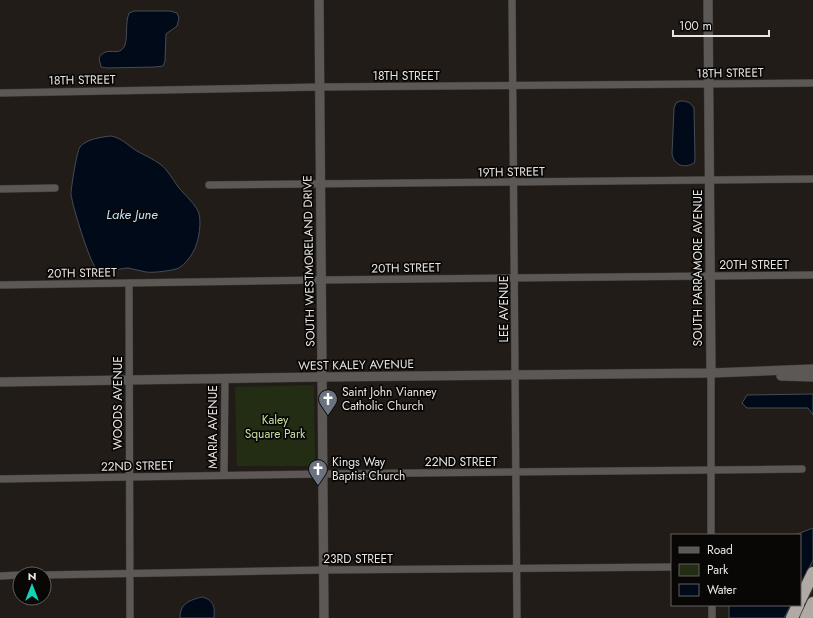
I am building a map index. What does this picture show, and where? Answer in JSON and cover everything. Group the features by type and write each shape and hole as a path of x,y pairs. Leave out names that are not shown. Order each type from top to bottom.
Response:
{"highway":[{"path":"801,598 813,573"},
{"path":"806,618 813,604"},
{"path":"792,618 798,606"}],"street":[{"name":"SOUTH WESTMORELAND DRIVE","path":"319,0 324,618"},
{"name":"LEE AVENUE","path":"512,0 517,618"},
{"name":"SOUTH PARRAMORE AVENUE","path":"708,0 712,374 711,534"},
{"name":"18TH STREET","path":"0,92 320,87 813,83"},
{"name":"19TH STREET","path":"210,185 813,179"},
{"path":"0,189 56,188"},
{"name":"20TH STREET","path":"0,286 321,280 813,275"},
{"name":"WOODS AVENUE","path":"129,283 128,380 130,618"},
{"path":"712,374 813,369"},
{"path":"712,374 813,377"},
{"name":"WEST KALEY AVENUE","path":"0,382 225,378 712,374"},
{"name":"MARIA AVENUE","path":"224,475 225,378"},
{"name":"22ND STREET","path":"0,479 224,475 802,469"},
{"name":"23RD STREET","path":"52,575 323,570 671,567"},
{"path":"0,576 12,576"},
{"path":"712,606 712,618"}],"green space":[{"name":"Kaley Square Park","path":"314,385 315,466 237,466 235,387"}],"water":[{"path":"134,11 170,11 177,13 179,18 177,26 166,34 165,61 163,66 101,67 99,58 102,54 109,51 120,51 125,45 129,13"},
{"path":"680,101 688,102 694,108 695,160 694,163 687,166 677,163 672,154 674,108 676,103"},
{"name":"Lake June","path":"111,136 121,140 163,166 197,209 200,218 200,230 197,243 190,257 179,268 146,272 124,268 108,272 96,268 93,264 74,210 71,194 72,185 80,147 90,140"},
{"path":"813,394 813,415 808,408 747,408 742,403 747,395"},
{"path":"813,528 813,560 801,584 801,534 798,534"},
{"path":"202,597 206,598 213,604 214,618 180,618 180,613 186,603"},
{"path":"729,606 790,606 784,618 729,618"}],"place":[{"name":"Saint John Vianney Catholic Church","path":"328,416"},
{"name":"Kings Way Baptist Church","path":"318,486"}]}
